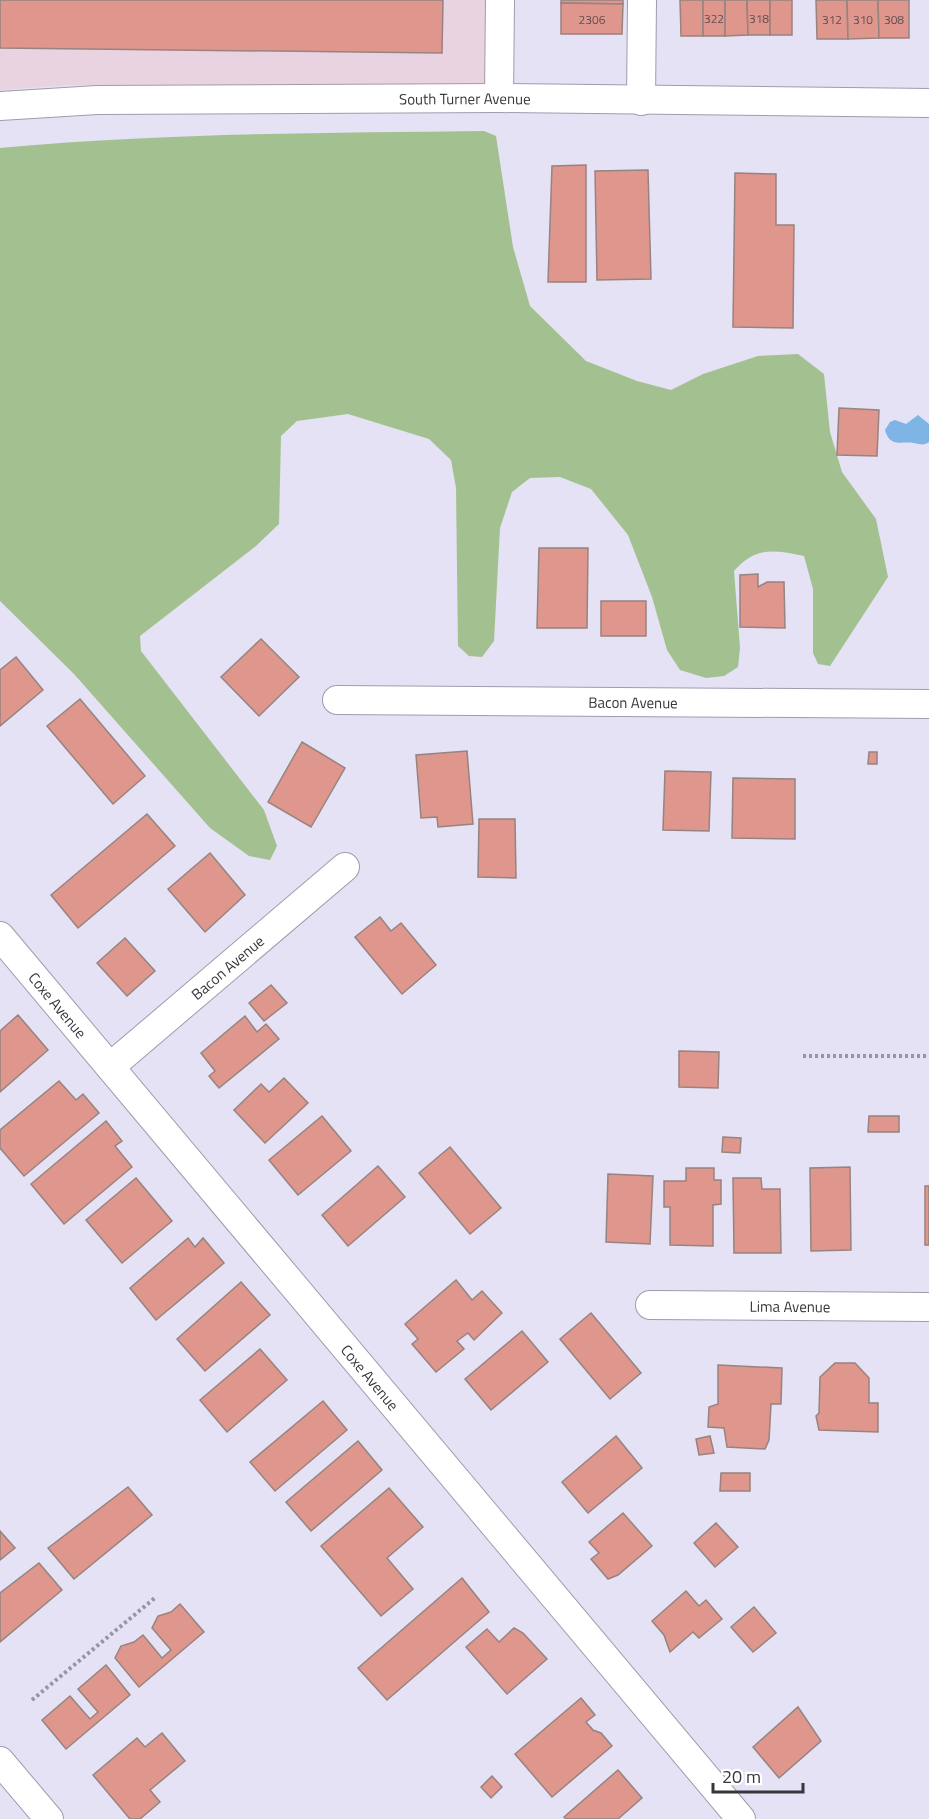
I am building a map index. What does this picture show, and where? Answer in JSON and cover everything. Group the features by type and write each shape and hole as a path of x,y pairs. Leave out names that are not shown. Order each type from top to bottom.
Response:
{"street":[{"path":"499,98 500,0"},
{"path":"641,101 642,0"},
{"name":"South Turner Avenue","path":"0,105 97,100 499,98 929,103"},
{"name":"Bacon Avenue","path":"337,700 929,704"},
{"name":"Bacon Avenue","path":"110,1067 345,867"},
{"name":"Coxe Avenue","path":"0,936 741,1819"},
{"name":"Lima Avenue","path":"650,1305 929,1307"},
{"path":"0,1761 49,1819"}],"path":[{"path":"802,1056 929,1056"},
{"path":"32,1700 156,1597"}],"shaded area":[{"path":"0,0 491,0 488,87 71,85 0,90"}],"green space":[{"path":"484,131 496,136 513,247 530,306 586,361 637,381 671,390 703,374 758,356 798,354 824,374 830,432 842,472 876,519 888,577 830,666 818,664 813,653 813,589 804,556 784,552 766,552 750,557 734,571 740,648 738,667 724,676 706,678 680,670 667,650 652,597 628,535 591,489 560,477 530,478 512,492 500,528 494,641 482,657 469,656 458,646 456,488 451,460 429,439 348,414 297,421 281,436 279,524 256,546 140,636 141,651 264,810 277,846 270,860 249,856 210,828 74,674 0,601 0,148 121,139 302,133"}],"water":[{"path":"918,415 929,424 929,442 922,444 897,442 887,436 885,430 890,422 895,420 906,424"}],"building":[{"path":"0,0 443,0 442,53 0,48"},
{"path":"561,0 623,0 623,4 561,3"},
{"path":"680,0 703,0 703,36 681,36"},
{"path":"703,0 725,0 725,36 703,36"},
{"path":"725,0 747,0 748,35 725,36"},
{"path":"747,0 770,0 770,35 748,35"},
{"path":"770,0 792,0 792,35 770,35"},
{"path":"816,0 847,0 848,39 817,39"},
{"path":"847,0 878,0 879,38 848,39"},
{"path":"878,0 909,0 909,38 879,38"},
{"path":"561,3 623,4 622,34 561,34"},
{"path":"586,165 586,282 548,282 552,166"},
{"path":"648,170 651,279 597,280 595,171"},
{"path":"735,173 776,174 776,225 794,225 793,328 733,327"},
{"path":"839,408 879,410 877,456 837,455"},
{"path":"539,548 588,548 587,628 537,628"},
{"path":"758,574 758,587 767,582 784,582 785,628 740,627 740,575"},
{"path":"601,601 646,601 646,636 601,636"},
{"path":"261,639 299,677 259,716 221,677"},
{"path":"16,657 43,690 0,726 0,670"},
{"path":"80,699 145,776 113,804 47,726"},
{"path":"302,742 345,768 311,827 268,802"},
{"path":"467,751 473,824 438,827 437,817 421,818 416,755"},
{"path":"869,752 877,752 877,764 868,764"},
{"path":"665,771 711,772 709,831 663,830"},
{"path":"733,778 795,779 795,839 732,838"},
{"path":"147,814 175,846 78,928 51,895"},
{"path":"479,819 515,819 516,878 478,877"},
{"path":"210,853 245,895 205,932 168,889"},
{"path":"380,917 391,931 401,923 436,965 402,994 355,937"},
{"path":"125,938 155,971 127,996 97,963"},
{"path":"271,985 287,1003 264,1021 249,1003"},
{"path":"18,1015 48,1050 0,1092 0,1031"},
{"path":"245,1016 257,1032 266,1024 279,1039 219,1088 209,1076 215,1071 201,1053"},
{"path":"679,1051 719,1052 718,1088 679,1087"},
{"path":"284,1078 308,1103 265,1143 234,1110 261,1084 269,1092"},
{"path":"59,1081 76,1100 83,1094 99,1113 24,1176 0,1148 0,1130"},
{"path":"322,1116 351,1151 298,1195 269,1160"},
{"path":"869,1116 899,1116 899,1132 868,1132"},
{"path":"106,1121 122,1141 115,1146 132,1167 64,1224 31,1184"},
{"path":"723,1137 741,1138 740,1153 722,1152"},
{"path":"450,1147 501,1208 470,1234 419,1173"},
{"path":"378,1166 405,1197 348,1246 322,1215"},
{"path":"850,1167 851,1250 811,1251 810,1168"},
{"path":"686,1168 714,1168 714,1180 721,1180 721,1204 713,1205 713,1246 670,1245 670,1207 664,1207 664,1181 686,1181"},
{"path":"608,1174 653,1176 650,1244 606,1242"},
{"path":"136,1178 172,1221 122,1263 86,1220"},
{"path":"733,1178 761,1178 762,1189 780,1189 781,1253 734,1253"},
{"path":"925,1186 929,1186 929,1245 925,1245"},
{"path":"188,1238 195,1247 203,1238 224,1263 156,1320 130,1288"},
{"path":"456,1280 472,1300 482,1291 502,1313 474,1340 468,1333 457,1341 464,1349 436,1372 412,1344 418,1339 405,1324"},
{"path":"241,1282 270,1315 205,1371 177,1339"},
{"path":"591,1313 641,1373 610,1399 560,1339"},
{"path":"522,1331 548,1362 491,1410 465,1379"},
{"path":"260,1349 287,1380 227,1432 200,1400"},
{"path":"835,1363 855,1363 869,1378 869,1403 878,1403 878,1432 819,1430 816,1416 819,1413 820,1377"},
{"path":"718,1365 782,1368 781,1404 771,1404 769,1440 765,1449 727,1447 724,1428 708,1427 709,1407 718,1404"},
{"path":"323,1401 347,1430 275,1491 250,1462"},
{"path":"616,1436 642,1468 588,1513 562,1482"},
{"path":"710,1436 714,1453 699,1455 696,1439"},
{"path":"358,1441 382,1470 311,1531 286,1502"},
{"path":"721,1473 750,1473 750,1491 720,1491"},
{"path":"128,1487 152,1515 74,1579 48,1548"},
{"path":"389,1488 423,1527 387,1558 413,1589 381,1616 321,1546"},
{"path":"623,1513 652,1546 618,1575 608,1579 591,1559 599,1553 589,1542"},
{"path":"716,1523 738,1547 715,1567 694,1543"},
{"path":"0,1531 15,1548 0,1560"},
{"path":"39,1563 62,1590 0,1642 0,1593"},
{"path":"462,1578 489,1612 387,1700 358,1668"},
{"path":"686,1591 699,1606 706,1600 722,1619 699,1638 693,1632 670,1652 664,1635 652,1621"},
{"path":"180,1604 204,1632 139,1687 115,1658 121,1646 134,1642 143,1635 162,1658 171,1650 152,1628 158,1616 171,1612"},
{"path":"754,1607 776,1633 753,1652 731,1627"},
{"path":"514,1628 523,1633 547,1659 507,1694 466,1647 487,1629 499,1642"},
{"path":"106,1665 130,1695 66,1749 42,1720 70,1696 90,1719 98,1712 78,1689"},
{"path":"581,1698 595,1715 586,1722 593,1730 601,1733 612,1746 552,1797 515,1754"},
{"path":"798,1707 821,1741 779,1778 753,1747"},
{"path":"162,1733 185,1761 150,1790 160,1802 140,1819 130,1819 93,1775 137,1738 145,1747"},
{"path":"618,1770 642,1798 618,1819 566,1819 564,1817"},
{"path":"492,1776 502,1787 491,1798 481,1787"}]}
